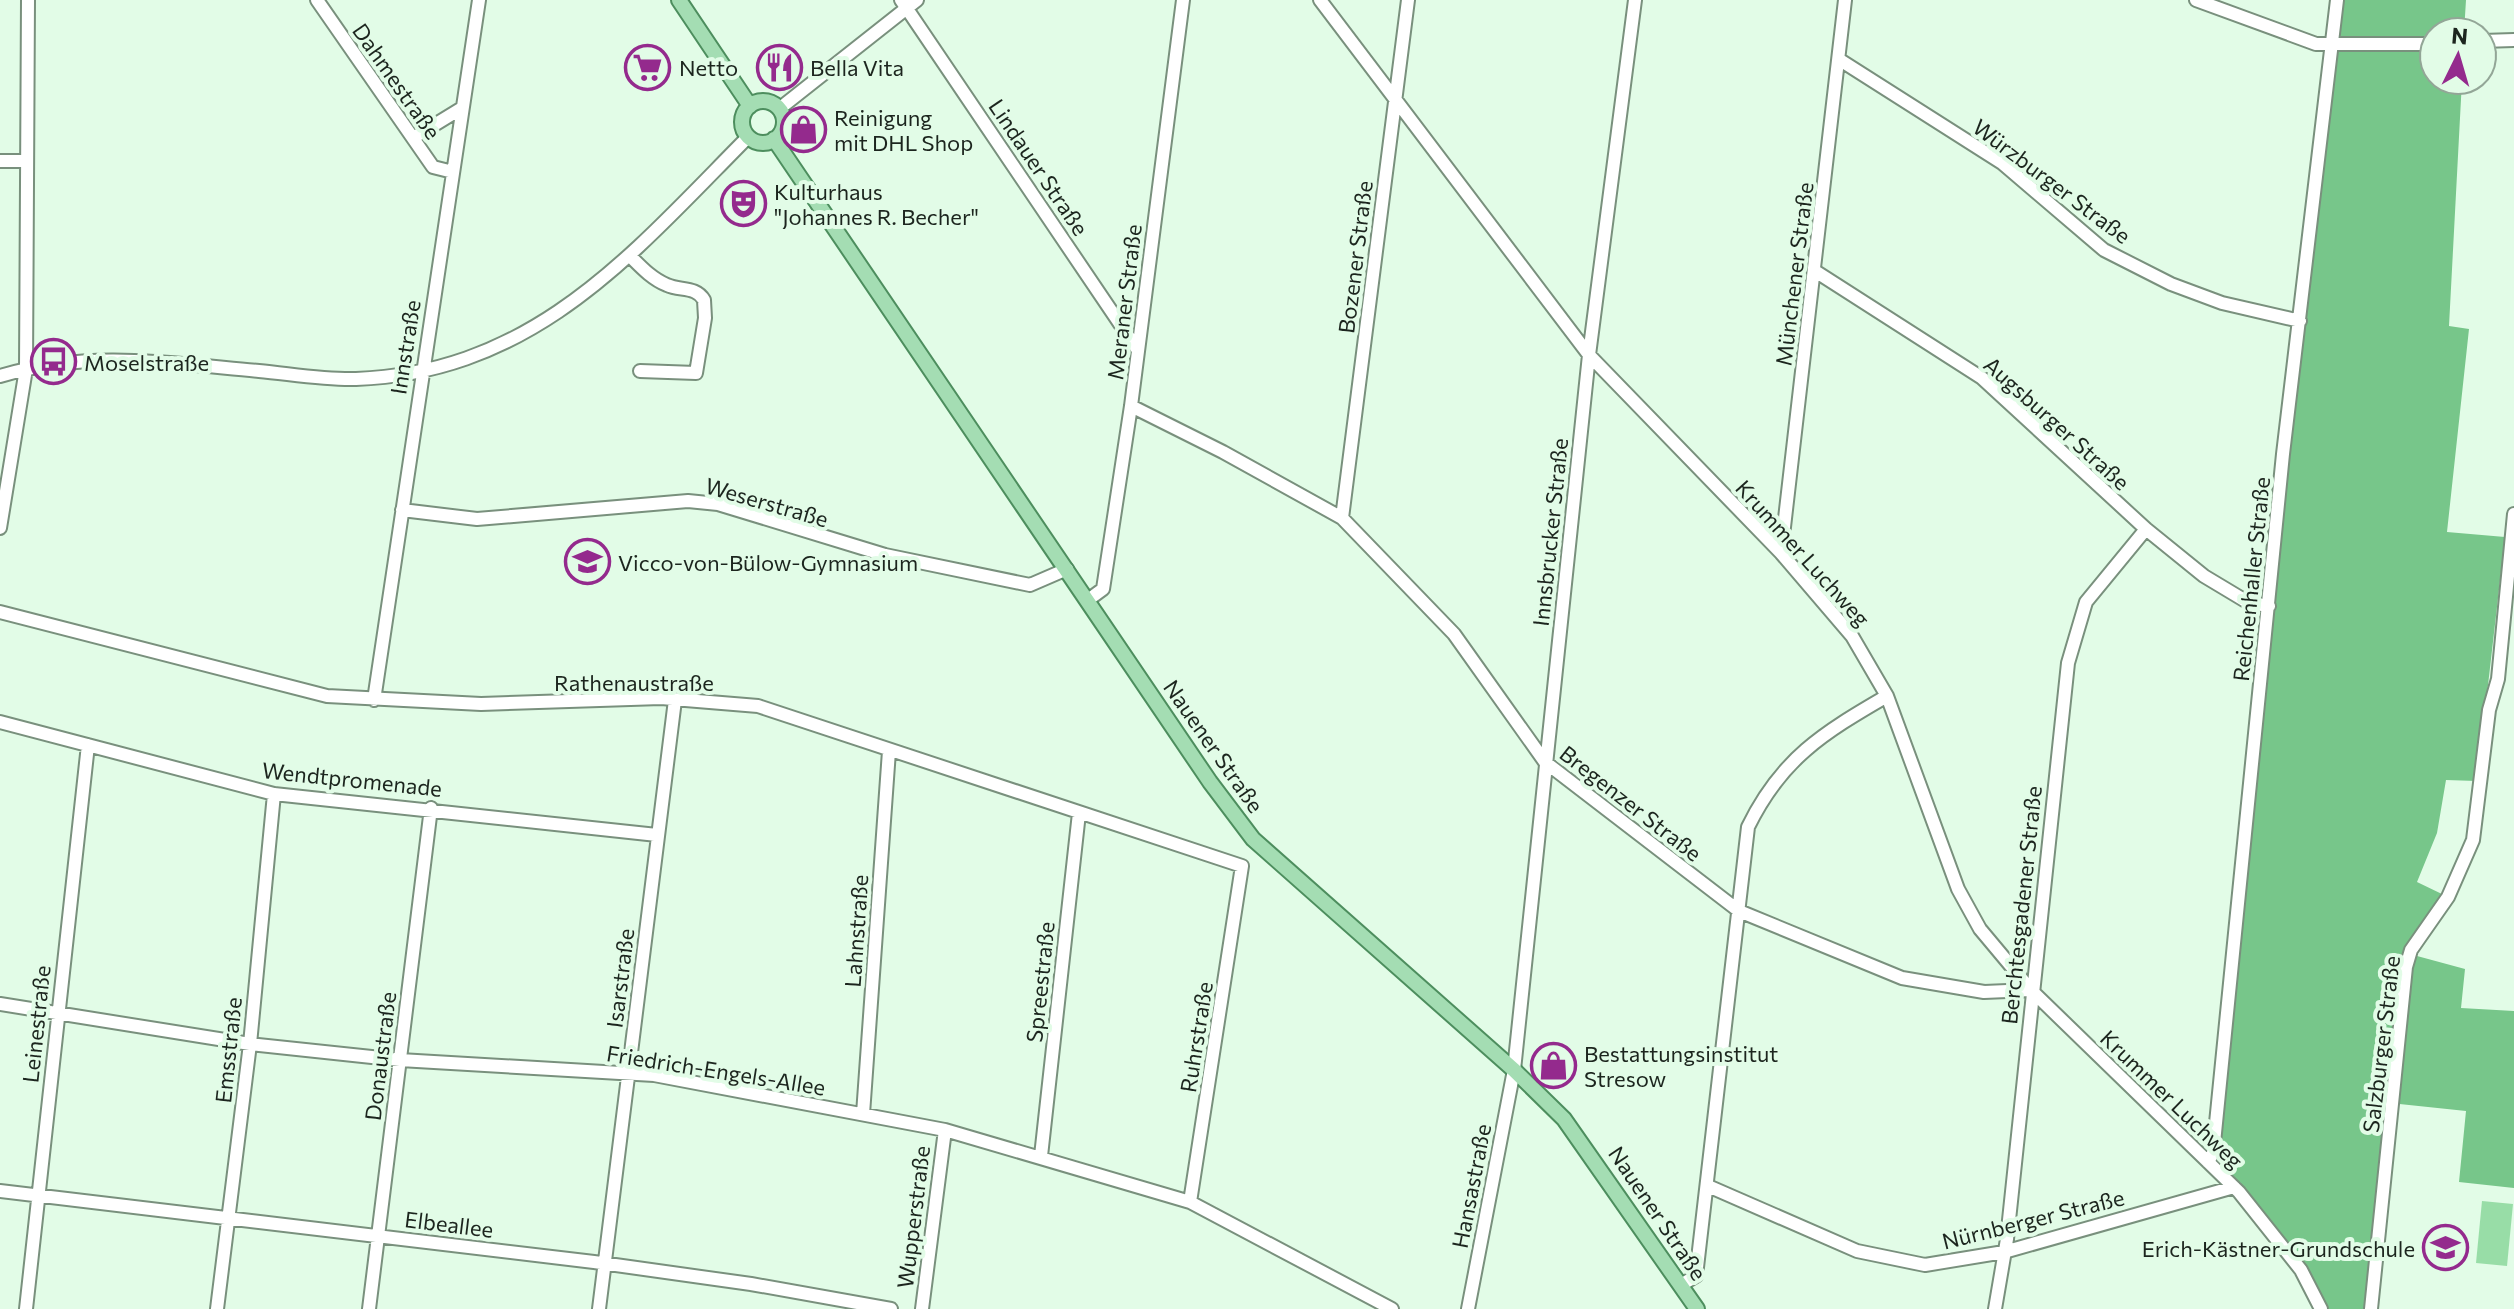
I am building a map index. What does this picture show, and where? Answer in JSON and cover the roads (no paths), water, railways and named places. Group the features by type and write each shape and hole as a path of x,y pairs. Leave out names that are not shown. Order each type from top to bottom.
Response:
{"main road":[{"path":"679,0 750,106"},
{"path":"768,102 779,109 783,122 774,139 761,143 748,137 742,125 750,106 768,102"},
{"name":"Nauener Straße","path":"774,139 1210,782 1253,839 1514,1070 1581,1139 1697,1309"}],"street":[{"path":"0,528 26,369 28,0"},
{"name":"Dahmestraße","path":"317,0 433,167 453,172"},
{"name":"Innstraße","path":"374,700 421,370 479,0"},
{"name":"Meraner Straße","path":"1088,600 1103,589 1131,406 1183,0"},
{"name":"Krummer Luchweg","path":"1320,0 1589,355 1781,553 1852,636 1887,696 1958,889 1980,929 2031,990 2234,1187 2301,1270 2321,1309"},
{"name":"Bozener Straße","path":"1342,518 1408,0"},
{"name":"Innsbrucker Straße","path":"1514,1070 1589,355 1635,0"},
{"name":"Münchener Straße","path":"1781,553 1845,0"},
{"path":"2196,0 2269,29 2333,46 2418,44"},
{"name":"Reichenhaller Straße","path":"2208,1162 2213,1153 2269,606 2337,0"},
{"path":"779,109 909,3"},
{"name":"Lindauer Straße","path":"909,3 1137,349"},
{"name":"Würzburger Straße","path":"1840,60 2002,163 2104,250 2171,284 2222,303 2300,321"},
{"path":"413,138 462,108"},
{"path":"0,376 53,362 125,358 356,379 421,370 514,340 563,312 630,256 748,137"},
{"path":"0,161 25,161"},
{"path":"630,256 650,276 669,286 695,291 704,300 705,318 696,373 640,371"},
{"name":"Augsburger Straße","path":"1815,271 1982,378 2146,529 2204,576 2249,603 2269,606"},
{"name":"Bregenzer Straße","path":"1131,406 1223,452 1342,518 1454,634 1545,762 1739,911 1902,978 1984,992 2031,990"},
{"name":"Weserstraße","path":"402,510 477,519 688,501 718,504 885,555 1030,585 1067,569"},
{"name":"Salzburger Straße","path":"2371,1309 2406,967 2411,950 2448,897 2473,840 2489,710 2498,679 2514,514"},
{"name":"Berchtesgadener Straße","path":"1995,1309 2004,1252 2068,663 2077,625 2092,593 2146,529"},
{"name":"Rathenaustraße","path":"0,612 327,696 481,704 675,700 758,706 1242,866 1241,877"},
{"path":"1681,1285 1696,1276 1748,827 1765,794 1804,748 1887,696"},
{"name":"Isarstraße","path":"599,1309 675,700"},
{"name":"Wendtpromenade","path":"0,722 274,794 431,808 657,835"},
{"name":"Leinestraße","path":"26,1309 88,745"},
{"name":"Lahnstraße","path":"863,1114 889,751"},
{"name":"Emsstraße","path":"217,1309 250,1044 274,794"},
{"name":"Donaustraße","path":"369,1309 431,808"},
{"name":"Spreestraße","path":"1041,1156 1079,813"},
{"name":"Ruhrstraße","path":"1190,1202 1241,877"},
{"name":"Friedrich-Engels-Allee","path":"0,1004 250,1044 400,1060 628,1073 945,1130 1190,1202 1392,1309"},
{"name":"Hansastraße","path":"1468,1309 1514,1070"},
{"name":"Wupperstraße","path":"922,1309 945,1130"},
{"name":"Nürnberger Straße","path":"1708,1186 1857,1251 1925,1265 2004,1252 2234,1187"},
{"name":"Elbeallee","path":"0,1191 605,1264 891,1309"}],"place":[{"name":"Netto","path":"648,67"},
{"name":"Bella Vita","path":"779,67"},
{"name":"Reinigung mit DHL Shop","path":"803,130"},
{"name":"Kulturhaus \"Johannes R. Becher\"","path":"743,204"},
{"name":"Moselstraße","path":"53,362"},
{"name":"Vicco-von-Bülow-Gymnasium","path":"587,562"},
{"name":"Bestattungsinstitut Stresow","path":"1553,1066"},
{"name":"Erich-Kästner-Grundschule","path":"2446,1248"}]}
